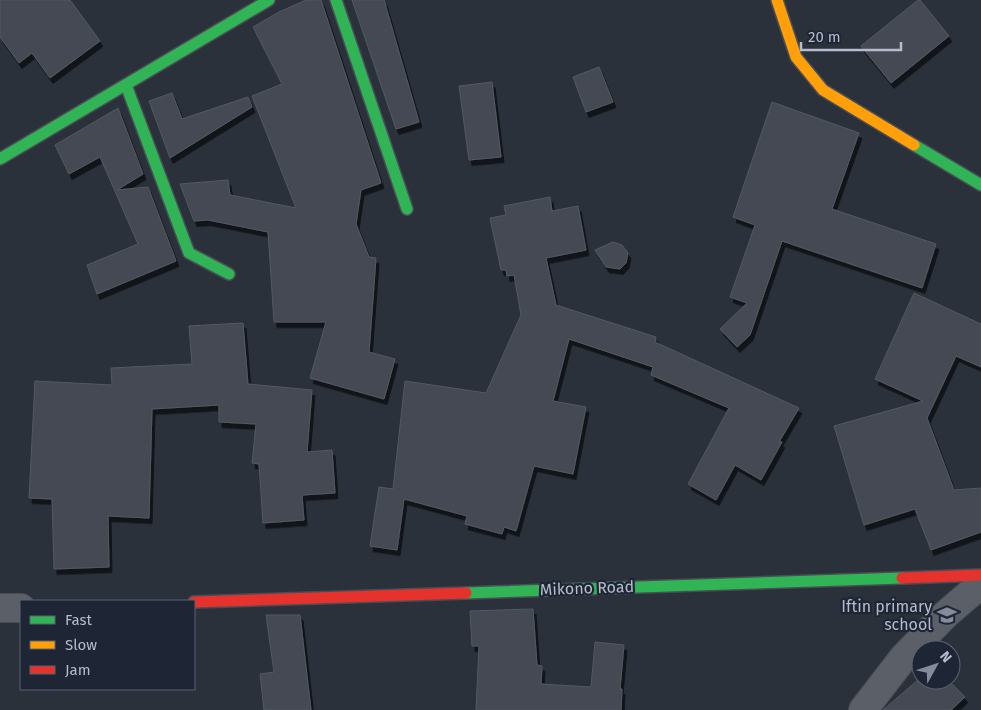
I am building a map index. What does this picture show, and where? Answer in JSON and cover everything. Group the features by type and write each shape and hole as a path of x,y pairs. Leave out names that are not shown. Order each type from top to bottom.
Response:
{"street":[{"path":"0,159 270,0"},
{"path":"336,0 407,209"},
{"path":"777,0 796,57 823,90 981,185"},
{"path":"126,85 189,253 230,274"},
{"name":"Mikono Road","path":"195,602 981,575"},
{"path":"862,710 904,657 944,615 981,584"},
{"path":"0,608 20,608"}],"building":[{"path":"0,0 70,0 100,41 50,78 32,53 19,63 0,37"},
{"path":"306,0 321,0 381,183 361,190 356,224 369,257 376,258 369,352 395,359 384,399 310,378 326,322 274,322 268,232 208,220 194,221 180,184 228,180 230,195 296,208 252,96 282,84 253,27 279,12"},
{"path":"352,0 384,0 419,122 396,129"},
{"path":"920,0 949,36 891,83 861,46"},
{"path":"599,67 613,102 586,112 573,77"},
{"path":"492,82 501,157 469,160 459,86"},
{"path":"172,93 182,119 248,97 252,107 170,158 149,101"},
{"path":"772,102 859,133 832,209 936,244 922,288 782,241 750,335 737,347 720,329 747,303 730,297 755,225 733,217"},
{"path":"118,108 143,174 117,190 148,187 176,261 97,294 87,265 138,244 100,157 69,174 55,145"},
{"path":"550,197 552,211 578,206 586,250 546,258 556,305 656,337 655,342 799,408 779,442 782,442 761,480 735,465 716,500 688,484 729,408 651,375 653,367 569,339 553,401 586,407 573,474 534,466 516,531 504,527 502,534 465,524 467,516 404,499 397,550 370,546 379,487 393,489 405,381 486,393 521,315 514,275 507,276 506,270 501,270 490,218 506,215 504,206"},
{"path":"613,242 622,245 628,253 626,263 620,269 606,267 595,250"},
{"path":"914,293 981,324 981,367 956,356 927,418 954,490 981,488 981,532 931,550 915,509 864,525 834,426 923,401 875,379"},
{"path":"243,323 248,384 312,390 307,452 332,450 335,493 302,495 304,520 263,523 259,464 252,463 256,424 219,422 219,405 152,409 149,518 108,516 109,567 54,569 52,499 29,498 35,381 112,385 111,368 192,364 189,326"},
{"path":"533,609 537,665 542,666 541,684 591,687 595,642 624,645 620,689 622,689 621,710 476,710 479,646 472,646 470,611"},
{"path":"266,615 300,615 311,710 264,710 260,674 274,672"},
{"path":"911,686 911,690 958,690 965,697 951,710 883,710"}],"traffic: fast":[{"path":"0,159 269,0"},
{"path":"336,0 407,209"},
{"path":"126,85 189,253 229,274"},
{"path":"914,145 981,185"},
{"path":"466,593 902,578"}],"traffic: slow":[{"path":"777,0 796,57 823,90 914,145"}],"traffic: jam":[{"path":"902,578 981,575"},
{"path":"195,602 466,593"}],"place":[{"name":"Iftin primary school","path":"947,615"}]}
